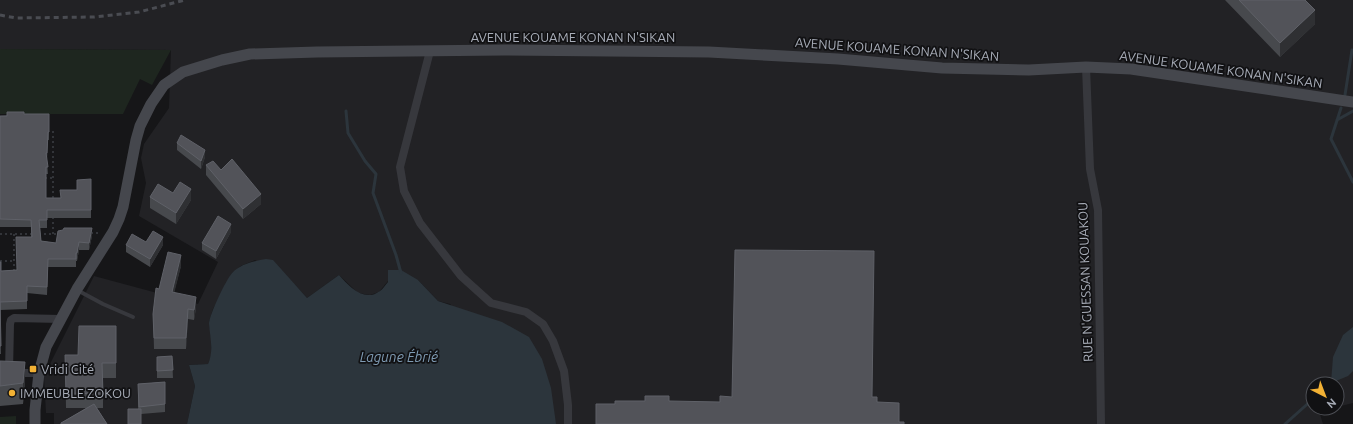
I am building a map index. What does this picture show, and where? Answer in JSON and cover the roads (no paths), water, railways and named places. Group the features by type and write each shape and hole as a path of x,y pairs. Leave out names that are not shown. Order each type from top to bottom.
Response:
{"street":[{"name":"AVENUE KOUAME KONAN N'SIKAN","path":"35,424 39,373 46,347 77,289 113,232 123,207 140,126 151,104 164,85 183,72 250,54 430,51 709,52 838,59 942,68 1029,70 1086,67 1132,69 1353,102"},
{"path":"430,51 400,167 404,191 420,224 461,276 491,303 526,312 543,324 553,341 564,371 568,405 568,424"},
{"name":"RUE N'GUESSAN KOUAKOU","path":"1086,67 1090,169 1098,210 1101,424"},
{"path":"9,373 11,320 14,318 61,319"},
{"path":"0,372 39,373"}],"lane":[{"path":"77,289 103,304 134,317"}],"water":[{"name":"Lagune Ébrié","path":"266,259 273,260 307,298 339,275 357,292 368,295 374,294 381,290 388,282 388,270 401,270 418,280 438,301 502,322 529,337 542,359 551,388 556,424 187,424 195,386 189,365 208,364 211,354 209,324 218,298 229,277 235,270 248,263"},
{"path":"1353,327 1353,371 1345,377 1345,376 1332,376 1333,357 1343,335"}],"waterway":[{"path":"1345,95 1352,50"},
{"path":"1341,108 1331,139 1353,182"},
{"path":"346,111 348,133 365,161 376,174 373,193 396,255 401,273"},
{"path":"1337,120 1353,111"},
{"path":"1285,424 1305,406"}],"railway":[{"path":"0,15 16,18 94,17 139,12 185,0"}],"place":[{"name":"Vridi Cité","path":"33,369"},
{"name":"IMMEUBLE ZOKOU","path":"12,393"}]}
